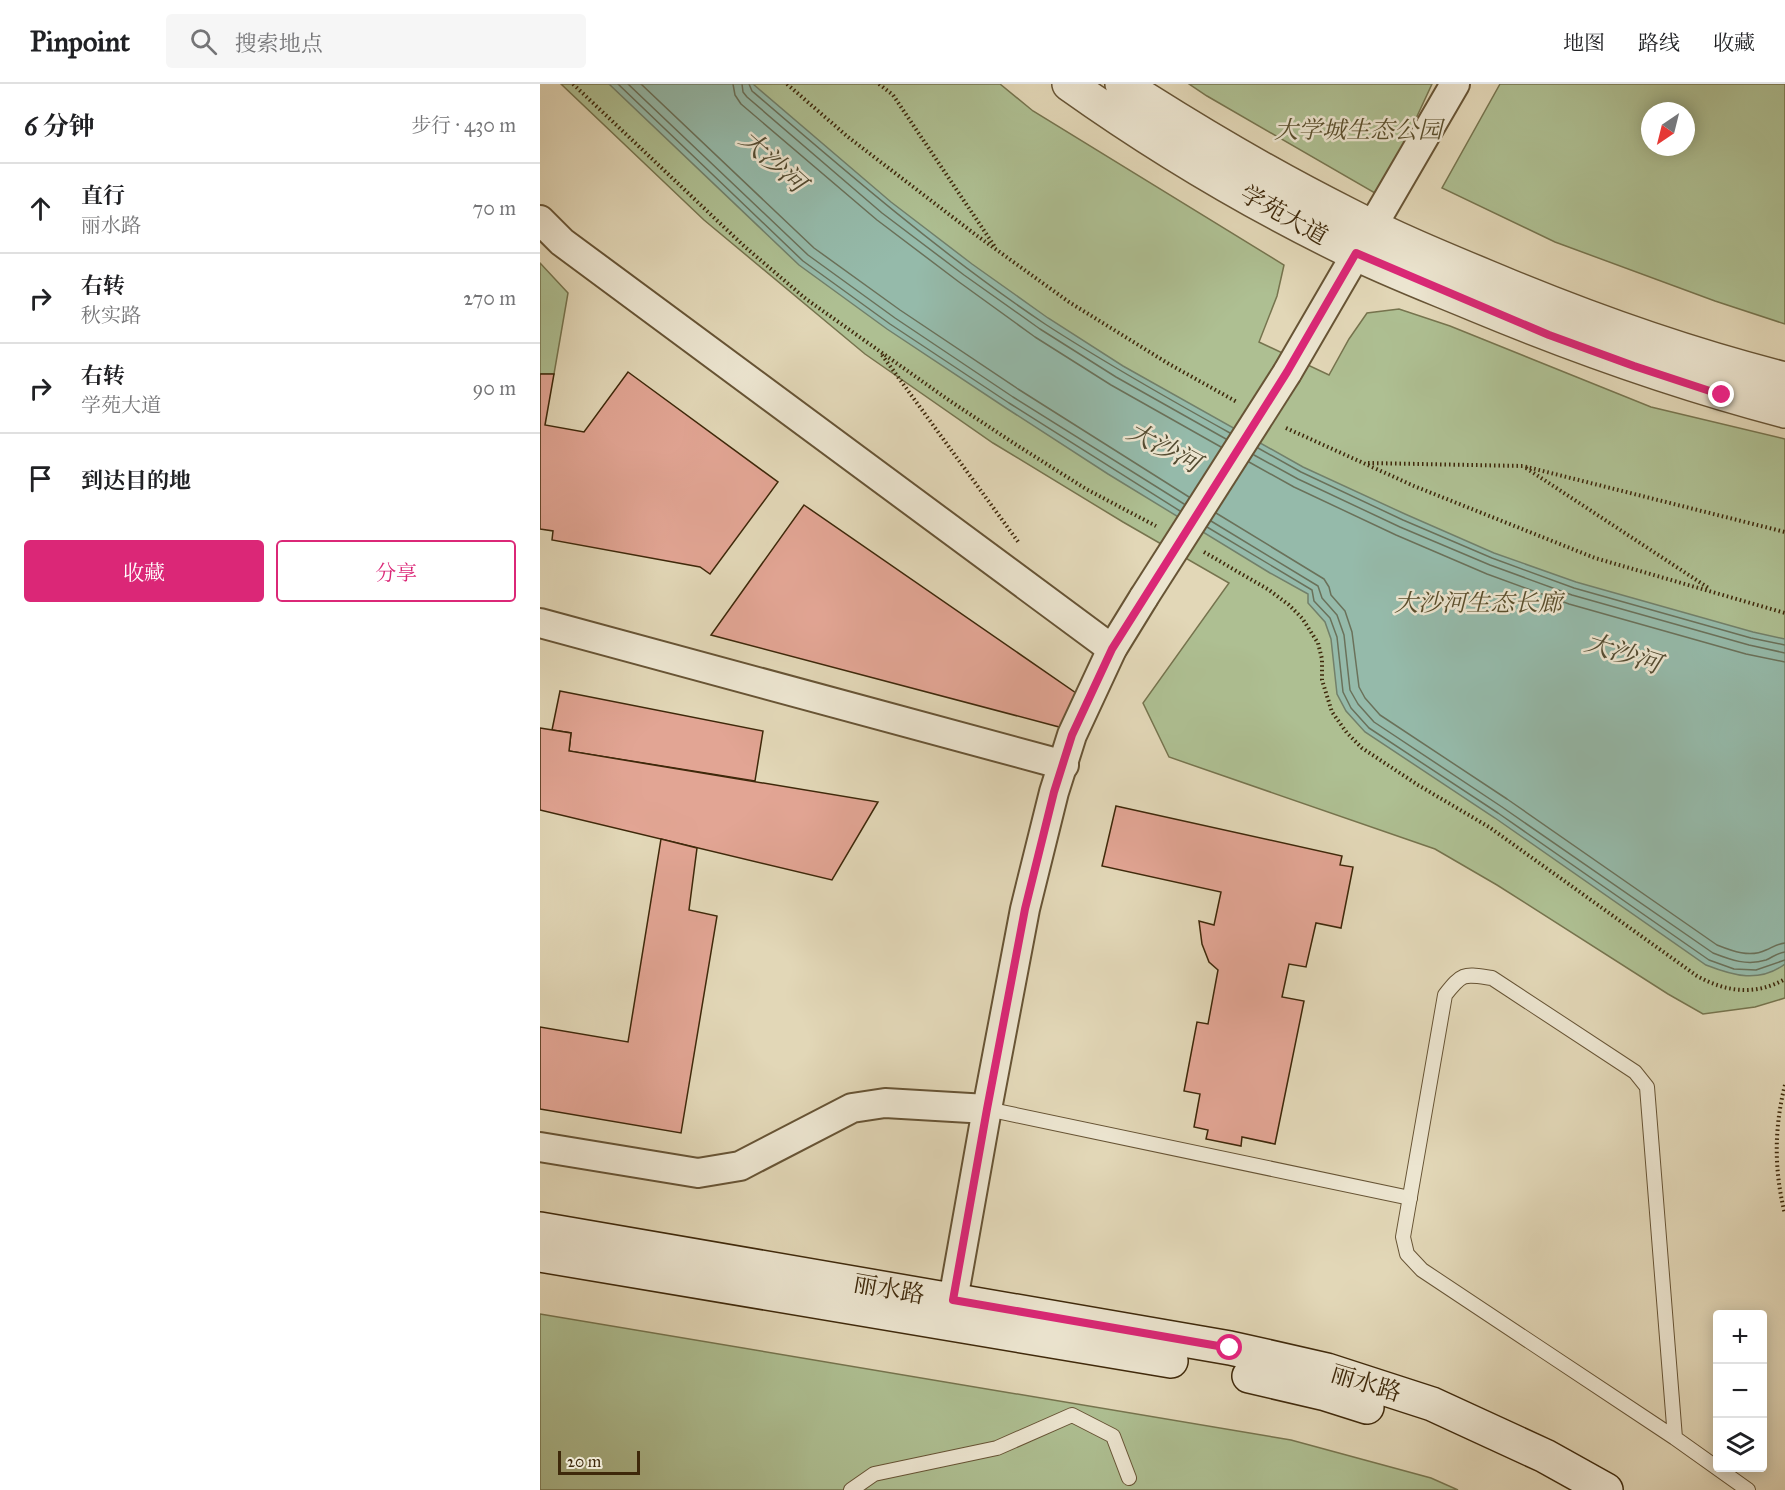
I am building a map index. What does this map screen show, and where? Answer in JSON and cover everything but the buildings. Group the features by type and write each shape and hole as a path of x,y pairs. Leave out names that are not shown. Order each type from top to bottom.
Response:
{"main road":[{"name":"学苑大道","path":"1069,84 1148,137 1285,217 1364,240 1426,251 1607,325 1679,349 1785,379"},
{"name":"学苑大道","path":"1122,84 1265,171 1364,240 1549,335 1722,395 1785,411"},
{"name":"丽水路","path":"540,1229 1230,1348 1327,1370 1432,1404 1545,1456 1606,1490"},
{"name":"丽水路","path":"540,1255 1228,1371 1326,1394 1427,1426 1533,1473 1563,1490"}],"street":[{"path":"953,1300 1025,909 1054,792 1072,735 1112,649 1287,372 1455,84"},
{"path":"540,220 562,242 1112,649"},
{"path":"540,623 1064,765"},
{"path":"540,1147 698,1173 740,1166 852,1108 885,1104 987,1109"}],"lane":[{"path":"1675,1438 1647,1087 1635,1072 1492,978 1470,975 1458,979 1445,994 1403,1237 1407,1254 1422,1270 1675,1438 1748,1490"},
{"path":"987,1109 1410,1198"},
{"path":"851,1490 874,1474 997,1448 1072,1415 1113,1436 1129,1478"}],"path":[{"path":"879,84 893,96 997,250"},
{"path":"880,352 1020,544"},
{"path":"1364,463 1523,466 1785,532"},
{"path":"1523,466 1713,591"},
{"path":"1785,1085 1776,1148 1777,1173 1785,1214"}],"green space":[{"name":"大沙河生态长廊","path":"561,84 1000,84 1033,111 1284,265 1277,296 1259,342 1329,375 1367,313 1399,309 1450,326 1651,407 1785,439 1785,998 1755,1007 1703,1014 1497,885 1435,849 1169,757 1143,703 1229,583 993,443 865,354 704,220"},
{"name":"大学城生态公园","path":"1189,84 1432,84 1380,196"},
{"path":"1500,84 1785,84 1785,324 1715,301 1555,242 1442,188"},
{"path":"540,263 568,293 554,374 540,374"},
{"path":"540,1314 1291,1440 1431,1478 1458,1490 540,1490"}],"water":[{"name":"大沙河","path":"609,84 753,84 891,202 1048,318 1123,366 1303,467 1494,553 1576,582 1785,639 1785,964 1766,974 1756,976 1736,975 1706,965 1495,818 1365,732 1346,711 1337,694 1331,639 1325,622 1308,603 1308,594 1108,474 887,329 799,265"}],"route":[{"path":"1230,1348 953,1300 1025,909 1054,792 1072,735 1112,649 1287,372 1356,253 1549,335 1722,395"}]}
